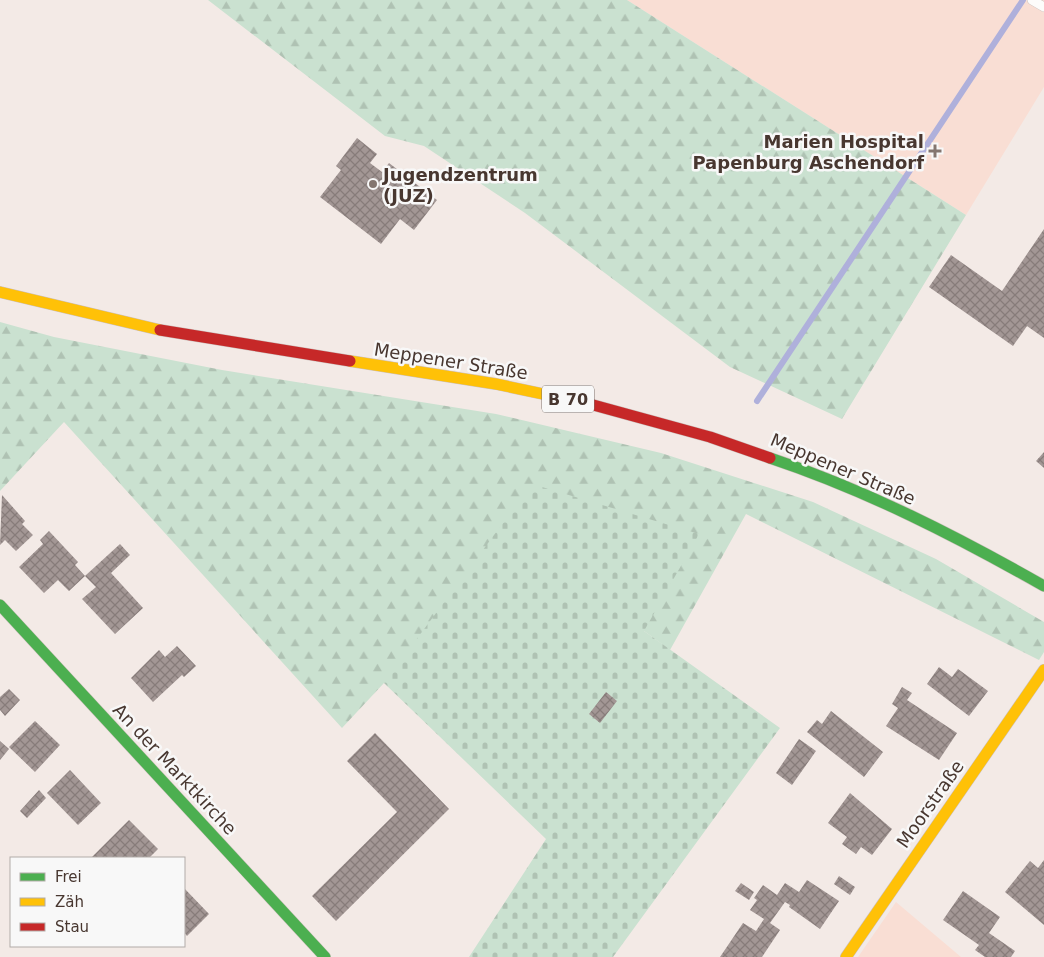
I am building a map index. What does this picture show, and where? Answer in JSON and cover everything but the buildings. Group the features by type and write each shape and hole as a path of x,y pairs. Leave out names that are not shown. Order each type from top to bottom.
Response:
{"main road":[{"name":"Meppener Straße","path":"0,292 61,309 232,344 495,384 670,423 826,477 948,533 1044,586"},
{"name":"An der Marktkirche","path":"0,605 325,957"},
{"name":"Moorstraße","path":"846,957 1044,670"}],"lane":[{"path":"1032,0 1044,7"}],"shaded area":[{"name":"Marien Hospital Papenburg Aschendorf","path":"627,0 1044,0 1044,87 966,215"},
{"path":"896,902 961,957 858,957"}],"green space":[{"path":"208,0 627,0 966,215 842,419 730,367 525,213 424,146 385,136"},
{"path":"0,322 54,337 222,370 496,414 661,453 813,502 936,559 1044,622 1044,652 1039,660 746,514 670,650 644,631 384,683 342,728 64,422 0,491"},
{"path":"532,484 699,534 644,631 780,728 613,957 469,957 546,839 384,683"}],"waterway":[{"path":"757,401 1023,0"}],"traffic: fast":[{"path":"770,458 876,499 978,549 1044,586"},
{"path":"0,605 325,957"}],"traffic: slow":[{"path":"0,292 160,330"},
{"path":"350,361 496,384 586,403"},
{"path":"846,957 1044,670"}],"traffic: jam":[{"path":"160,330 350,361"},
{"path":"586,403 710,437 770,458"}],"place":[{"name":"Marien Hospital Papenburg Aschendorf","path":"935,151"},
{"name":"Jugendzentrum (JUZ)","path":"373,184"}]}
